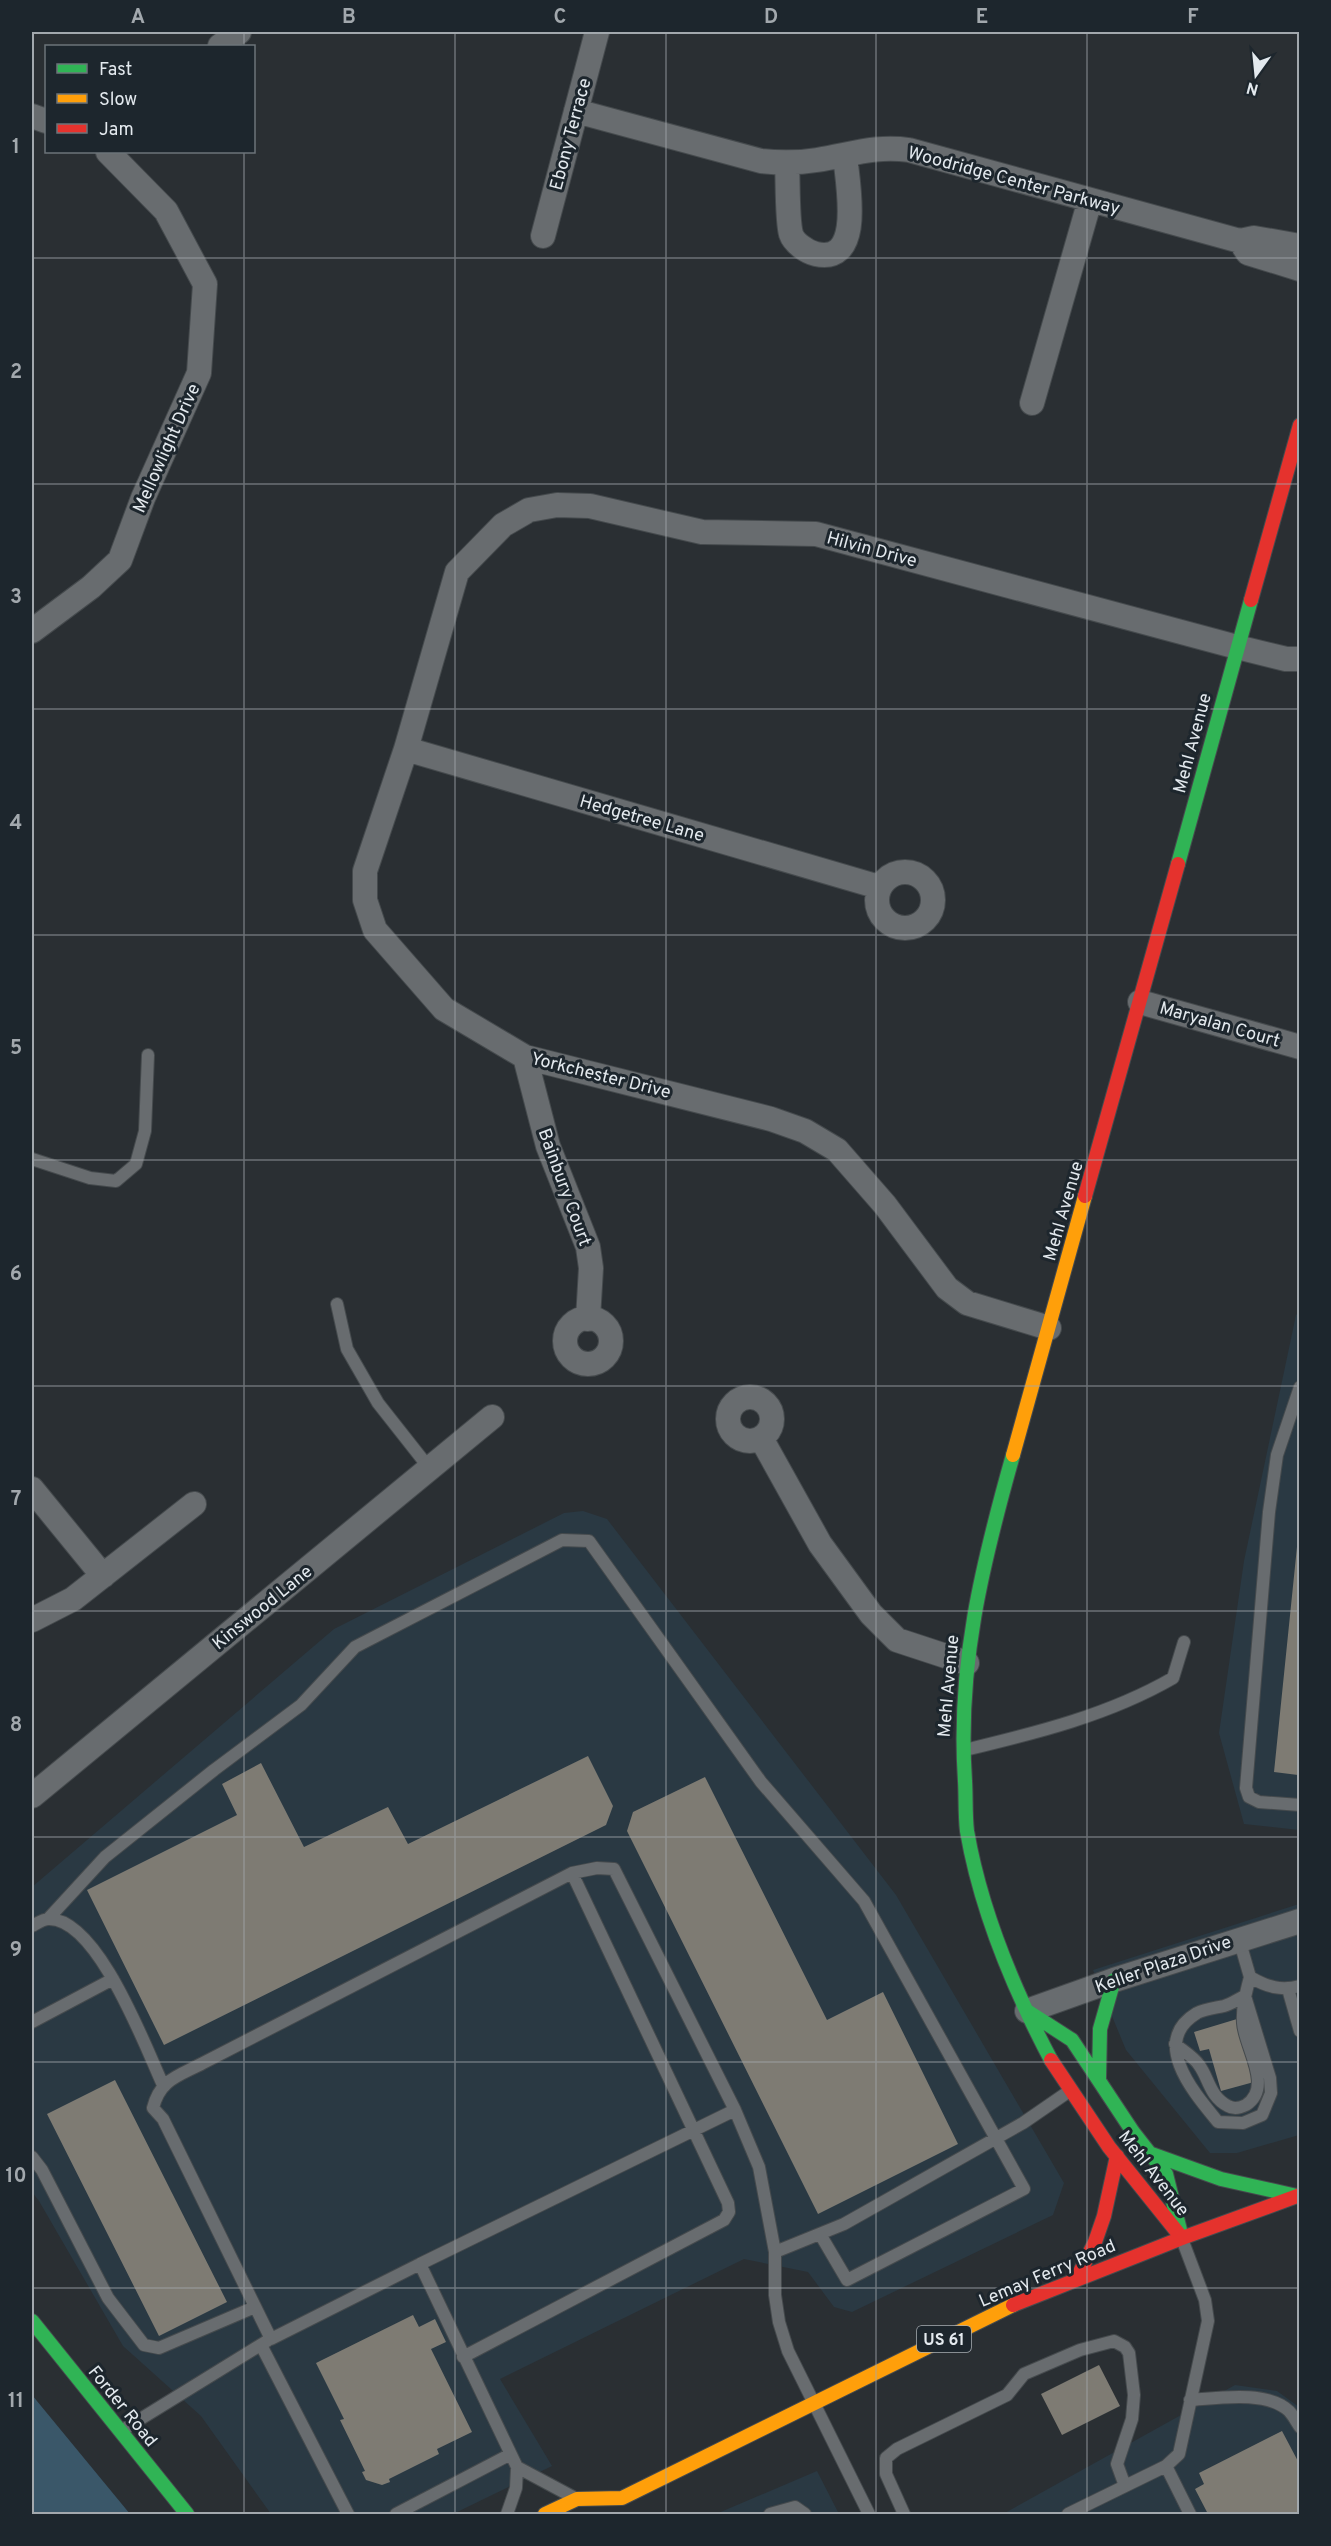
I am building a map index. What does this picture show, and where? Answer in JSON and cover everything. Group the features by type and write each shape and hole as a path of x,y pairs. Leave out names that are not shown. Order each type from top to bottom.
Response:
{"street":[{"path":"221,45 239,32"},
{"name":"Ebony Terrace","path":"543,236 597,32"},
{"name":"Woodridge Center Parkway","path":"576,111 739,157 787,164 888,147 909,150 1240,241 1254,238 1299,246"},
{"name":"Mellowlight Drive","path":"32,631 91,587 120,560 143,498 199,373 205,284 166,211 109,153"},
{"path":"787,164 791,234 798,244 817,255 830,253 842,247 850,222 845,155"},
{"path":"1032,404 1090,200"},
{"name":"Woodridge Center Parkway","path":"1240,241 1248,252 1299,269"},
{"name":"Mehl Avenue","path":"1182,2238 1142,2191 1070,2091 1028,2011 983,1898 967,1828 961,1751 967,1663 982,1569 1299,425"},
{"name":"Hilvin Drive","path":"503,525 529,510 557,505 590,507 702,532 816,534 1237,647 1299,659"},
{"name":"Yorkchester Drive","path":"503,525 457,572 406,749 365,871 365,900 375,930 444,1009 525,1056 771,1119 805,1131 837,1150 885,1204 947,1288 967,1303 1049,1328"},
{"name":"Hedgetree Lane","path":"406,749 879,887"},
{"name":"Maryalan Court","path":"1140,1002 1299,1047"},
{"name":"Bainbury Court","path":"525,1056 548,1146 588,1247 591,1268 588,1318"},
{"name":"Kinswood Lane","path":"32,1796 492,1417"},
{"path":"761,1438 820,1544 871,1614 897,1640 967,1663"},
{"path":"32,1489 103,1576"},
{"path":"32,1620 73,1599 194,1504"},
{"name":"Keller Plaza Drive","path":"1028,2011 1114,1980 1299,1921"},
{"path":"1099,2080 1097,2040 1103,2008 1114,1980"},
{"name":"Mehl Avenue","path":"1028,2011 1072,2040 1149,2153 1166,2174 1182,2238"},
{"path":"1149,2153 1221,2179 1298,2196"},
{"path":"1076,2280 1095,2242 1104,2216 1116,2156"},
{"name":"Lemay Ferry Road","path":"545,2514 576,2499 622,2498 1005,2308 1182,2238 1298,2196"},
{"name":"Forder Road","path":"32,2321 187,2514"},
{"name":"Lemay Ferry Road","path":"610,2514 622,2498"}],"lane":[{"path":"32,1159 90,1178 116,1181 136,1164 145,1131 148,1055"},
{"path":"337,1304 346,1349 378,1403 430,1469"},
{"path":"1299,1387 1277,1455 1271,1500 1246,1788 1249,1797 1259,1802 1299,1805"},
{"path":"32,1926 48,1919 105,1857 214,1770 301,1706 355,1647 562,1540 589,1541 761,1782 864,1901 1024,2189 847,2280 820,2234"},
{"path":"961,1751 1047,1731 1150,1692 1173,1678 1184,1642"},
{"path":"348,2514 266,2342 255,2307 163,2119 153,2108 156,2096 163,2085 572,1873 597,1868 614,1869 735,2110 759,2167 775,2252 775,2295 788,2351 869,2514"},
{"path":"463,2357 724,2220 729,2212 728,2203 695,2129 572,1873"},
{"path":"48,1919 67,1924 96,1951 113,1979 163,2085"},
{"path":"1175,2044 1200,2065 1207,2084 1229,2107 1238,2108 1247,2104 1253,2097 1258,2077 1243,2025 1245,1996 1250,1977 1239,1939"},
{"path":"1250,1977 1266,1986 1294,1988 1299,2031"},
{"path":"32,2022 113,1979"},
{"path":"1245,1996 1270,2078 1271,2093 1262,2115 1244,2123 1218,2122 1192,2091 1176,2058 1175,2044 1186,2022 1199,2012 1226,2005 1245,1996"},
{"path":"775,2252 844,2224 1023,2123 1070,2091"},
{"path":"120,2432 266,2342 735,2110"},
{"path":"32,2157 42,2169 108,2298 144,2345 159,2348 255,2307"},
{"path":"1068,2514 1166,2466 1179,2454 1208,2321 1205,2300 1182,2238"},
{"path":"420,2264 517,2468 576,2499"},
{"path":"904,2514 886,2474 886,2458 897,2450 1007,2395 1024,2374 1098,2343 1114,2341 1125,2347 1129,2353 1134,2402 1132,2419 1117,2464 1125,2486"},
{"path":"1190,2400 1240,2397 1257,2399 1282,2406 1289,2411 1299,2427"},
{"path":"396,2514 509,2455"},
{"path":"1166,2466 1190,2514"},
{"path":"507,2514 516,2488 517,2468"},
{"path":"770,2514 795,2507 805,2514"}],"shaded area":[{"path":"1299,1312 1299,1830 1244,1824 1219,1733 1244,1561 1296,1315"},
{"path":"583,1511 607,1519 896,1895 1064,2183 1053,2215 852,2312 834,2307 808,2272 744,2259 500,2379 552,2466 453,2514 271,2514 201,2416 123,2346 32,2192 32,1887 334,1629 564,1513"},
{"path":"1299,1904 1299,2135 1237,2153 1210,2153 1126,2050 1093,1970"},
{"path":"1235,2385 1277,2391 1299,2407 1299,2514 1003,2514"},
{"path":"32,2395 130,2514 32,2514"},
{"path":"817,2471 839,2514 716,2514"}],"building":[{"path":"1298,1537 1300,1537 1298,1775 1274,1772"},
{"path":"588,1756 613,1806 606,1825 164,2045 87,1890 237,1815 222,1784 261,1763 304,1847 388,1807 408,1844"},
{"path":"705,1777 827,2020 883,1992 958,2144 818,2214 627,1831 633,1812"},
{"path":"1237,2019 1251,2058 1247,2059 1254,2082 1221,2091 1209,2049 1200,2051 1194,2032"},
{"path":"115,2080 227,2302 159,2336 47,2114"},
{"path":"413,2315 419,2327 435,2319 446,2342 431,2349 472,2432 437,2449 439,2454 389,2479 390,2482 382,2485 366,2480 362,2472 365,2471 340,2420 344,2419 316,2363"},
{"path":"1099,2365 1120,2406 1062,2435 1041,2394"},
{"path":"1282,2431 1300,2465 1300,2514 1208,2514 1195,2489 1204,2484 1199,2473"}],"traffic: fast":[{"path":"1178,864 1251,600"},
{"path":"1013,1455 982,1576 968,1656 963,1738 966,1825 981,1891 1000,1949 1051,2060"},
{"path":"1099,2080 1100,2029 1114,1980"},
{"path":"1027,2011 1072,2040 1133,2132 1166,2174 1180,2230"},
{"path":"1149,2153 1221,2179 1297,2196"},
{"path":"32,2321 187,2514"}],"traffic: slow":[{"path":"1013,1455 1085,1196"},
{"path":"545,2514 577,2499 622,2498 1013,2305"}],"traffic: jam":[{"path":"1251,600 1300,425"},
{"path":"1085,1196 1178,864"},
{"path":"1051,2060 1109,2147 1182,2238"},
{"path":"1076,2280 1095,2242 1104,2216 1117,2156"},
{"path":"1013,2305 1182,2238 1300,2195"}]}
